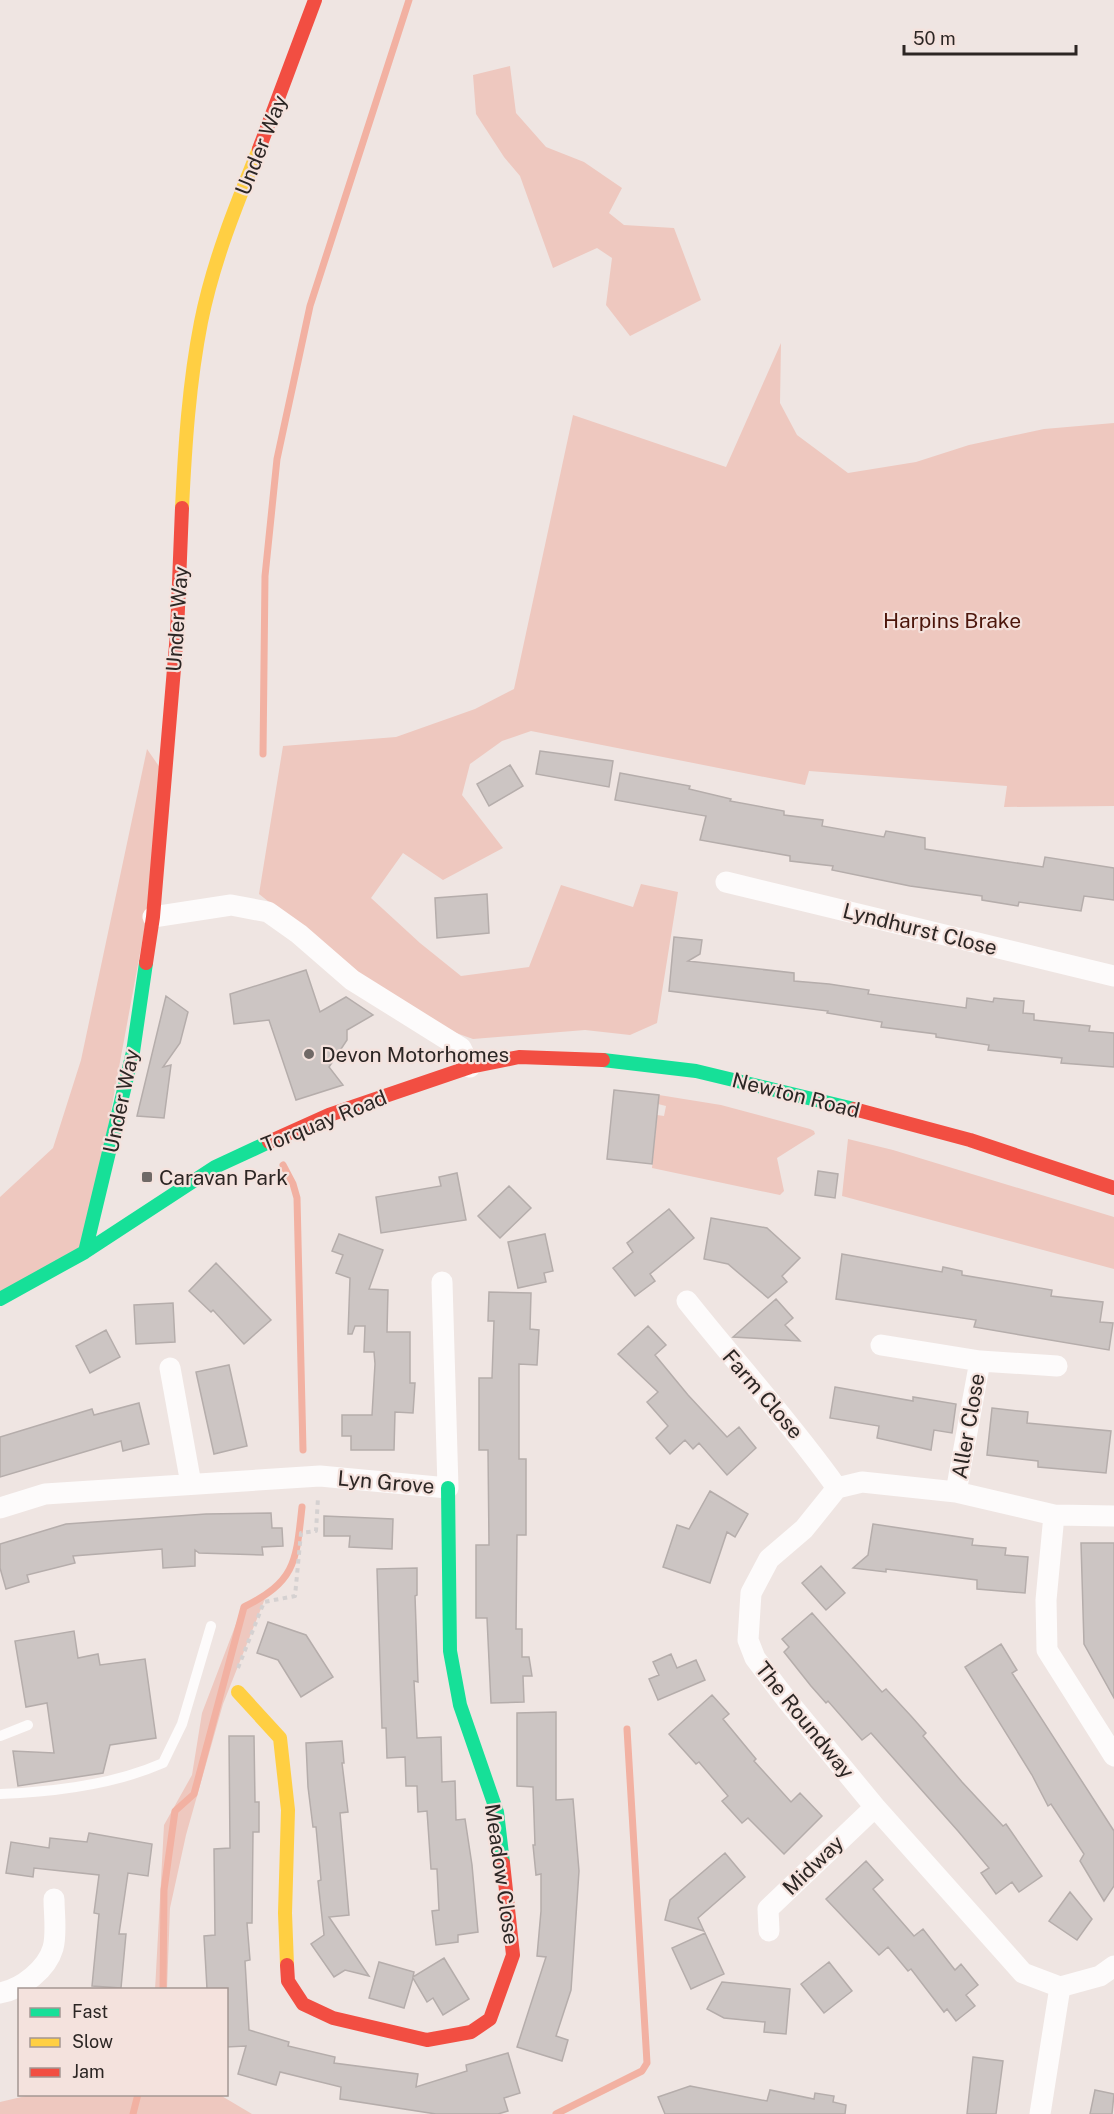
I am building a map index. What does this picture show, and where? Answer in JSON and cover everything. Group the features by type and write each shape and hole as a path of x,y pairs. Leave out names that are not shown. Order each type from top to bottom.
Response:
{"street":[{"name":"Under Way","path":"85,1252 133,1052 153,917 177,633 185,434 201,321 229,221 276,109 315,0"},
{"name":"Lyndhurst Close","path":"726,882 1114,976"},
{"path":"153,917 231,905 268,912 352,980 461,1048 470,1067"},
{"name":"Newton Road","path":"470,1067 519,1057 557,1057 696,1071 781,1090 970,1140 1114,1188"},
{"name":"Torquay Road","path":"0,1299 85,1252 215,1167 329,1115 470,1067"},
{"name":"Lyn Grove","path":"0,1508 45,1494 320,1476 448,1488 442,1282"},
{"name":"Farm Close","path":"687,1301 746,1376 802,1438 837,1488"},
{"name":"Aller Close","path":"881,1345 980,1361 1057,1366"},
{"name":"Aller Close","path":"956,1492 980,1361"},
{"path":"170,1368 191,1484"},
{"path":"837,1488 862,1482 956,1492 1054,1515 1114,1516"},
{"name":"Meadow Close","path":"238,1692 280,1738 288,1810 285,1913 288,1981 303,2004 333,2018 427,2040 471,2032 490,2019 496,2008 513,1955 497,1812 460,1705 450,1651 448,1488"},
{"name":"The Roundway","path":"837,1488 804,1528 769,1559 751,1593 748,1640 755,1658 875,1807 1023,1972 1060,1987"},
{"path":"1054,1515 1046,1600 1047,1650 1114,1756"},
{"name":"Midway","path":"769,1931 768,1909 875,1807"},
{"path":"0,1993 23,1983 39,1972 53,1947 54,1899"},
{"path":"1040,2114 1060,1987 1100,1976 1114,1966"}],"lane":[{"path":"0,1794 39,1792 135,1775 163,1763 182,1724 211,1626"},
{"path":"0,1736 28,1725"}],"path":[{"path":"238,1692 236,1673 264,1602 295,1596 301,1533 316,1531 320,1476"}],"green space":[{"path":"510,66 516,113 546,147 584,162 622,188 609,213 624,225 674,228 701,300 630,336 606,305 612,258 597,248 553,268 520,176 504,157 476,114 473,75"},
{"name":"Harpins Brake","path":"781,343 780,403 797,435 848,473 916,462 969,445 1044,429 1114,423 1114,806 1004,807 1007,786 809,771 805,785 531,731 502,741 470,764 462,795 503,848 443,880 403,853 371,898 420,943 461,976 529,967 561,885 633,907 641,884 678,892 657,1023 630,1035 585,1030 473,1039 445,1029 359,973 259,894 283,746 396,737 475,709 514,689 573,415 726,467"},
{"path":"147,749 165,775 155,872 85,1252 0,1299 0,1197 53,1148 81,1060"},
{"path":"659,1095 721,1105 810,1129 815,1134 777,1158 784,1191 780,1195 652,1168 657,1115 664,1116 666,1106 658,1104"},
{"path":"848,1139 893,1150 1114,1217 1114,1269 842,1196"},
{"path":"266,1596 223,1704 186,1835 170,1908 167,1988 155,1988 164,1825 192,1775 202,1713 244,1603"},
{"path":"26,2096 222,2096 252,2114 0,2114 0,2102"}],"building":[{"path":"540,751 613,761 609,787 536,774"},
{"path":"510,765 523,786 489,806 477,784"},
{"path":"620,773 690,786 689,789 731,799 730,801 784,811 784,815 823,820 822,826 884,837 886,831 925,838 925,849 1043,867 1045,857 1114,868 1114,900 1084,896 1081,911 1019,902 1018,906 982,900 982,896 910,886 832,870 833,866 790,861 790,856 700,840 706,816 615,800"},
{"path":"487,894 489,933 437,938 435,898"},
{"path":"674,937 702,940 700,954 688,961 794,973 794,981 869,990 868,994 966,1008 967,998 993,1002 994,998 1024,1001 1023,1013 1034,1014 1034,1020 1090,1026 1089,1031 1114,1033 1114,1067 1061,1063 1062,1058 988,1050 989,1045 936,1037 936,1034 881,1027 882,1022 827,1013 828,1011 669,991"},
{"path":"306,970 320,1012 346,997 373,1015 347,1030 347,1040 329,1067 343,1085 296,1100 269,1020 234,1024 230,994"},
{"path":"166,996 188,1012 180,1043 163,1067 171,1065 164,1118 137,1116"},
{"path":"614,1090 659,1095 652,1164 607,1159"},
{"path":"818,1171 838,1174 835,1198 815,1195"},
{"path":"457,1173 466,1220 381,1233 376,1197 441,1186 439,1177"},
{"path":"509,1186 531,1208 500,1238 478,1216"},
{"path":"669,1209 694,1238 650,1274 655,1281 635,1296 613,1268 633,1252 627,1243"},
{"path":"711,1218 767,1228 800,1258 782,1276 787,1282 768,1298 728,1264 704,1259"},
{"path":"339,1234 383,1250 369,1289 388,1290 387,1332 410,1332 410,1383 415,1383 413,1413 395,1412 394,1450 351,1450 351,1436 342,1436 342,1415 372,1415 375,1364 374,1352 364,1352 365,1326 355,1326 352,1334 348,1334 350,1278 336,1273 343,1255 332,1251"},
{"path":"545,1234 553,1271 544,1273 546,1282 518,1288 508,1242"},
{"path":"842,1254 942,1272 943,1267 962,1271 962,1275 1052,1290 1051,1296 1103,1302 1100,1322 1113,1323 1109,1350 974,1327 976,1320 836,1299"},
{"path":"216,1263 271,1320 244,1344 213,1310 211,1312 189,1291"},
{"path":"489,1292 531,1293 530,1329 539,1330 537,1365 519,1364 519,1459 526,1459 526,1535 517,1535 516,1629 522,1629 522,1657 529,1657 532,1676 523,1676 524,1702 491,1703 487,1618 476,1618 476,1545 489,1545 488,1450 479,1450 479,1378 492,1378 494,1321 488,1321"},
{"path":"776,1299 793,1318 785,1325 800,1341 733,1337"},
{"path":"173,1303 175,1342 136,1344 134,1305"},
{"path":"648,1326 666,1345 655,1355 688,1395 727,1437 739,1427 756,1448 727,1475 699,1443 693,1449 685,1440 670,1454 656,1438 668,1426 647,1402 658,1392 618,1354"},
{"path":"106,1330 120,1357 90,1373 76,1346"},
{"path":"229,1365 247,1446 214,1454 196,1372"},
{"path":"835,1387 913,1401 913,1397 956,1404 952,1433 934,1430 931,1450 877,1438 879,1426 830,1418"},
{"path":"139,1403 149,1444 123,1451 121,1441 0,1477 0,1437 92,1409 94,1415"},
{"path":"992,1408 1028,1412 1027,1423 1111,1431 1106,1473 1038,1467 1038,1461 987,1455"},
{"path":"710,1491 748,1514 735,1537 727,1532 710,1583 663,1567 677,1525 689,1529"},
{"path":"271,1513 272,1528 282,1528 283,1546 262,1547 263,1555 199,1553 195,1550 195,1566 163,1568 162,1549 73,1556 75,1563 27,1575 29,1582 6,1589 0,1568 0,1544 66,1524 206,1514"},
{"path":"324,1516 393,1519 392,1549 349,1547 350,1536 324,1536"},
{"path":"873,1524 973,1539 972,1545 1006,1548 1005,1555 1028,1557 1025,1593 977,1589 977,1580 886,1569 886,1572 853,1568 868,1555"},
{"path":"1081,1543 1114,1543 1114,1698 1084,1644"},
{"path":"821,1566 845,1593 826,1610 802,1583"},
{"path":"417,1568 417,1595 415,1596 418,1682 414,1681 417,1738 441,1737 442,1782 455,1781 456,1820 465,1819 478,1932 458,1935 458,1942 436,1945 432,1911 439,1910 437,1869 431,1869 427,1811 418,1812 417,1786 406,1786 405,1757 387,1758 386,1728 382,1728 377,1569"},
{"path":"812,1613 882,1692 886,1689 911,1716 926,1733 923,1736 962,1782 1003,1826 1006,1824 1042,1876 1019,1892 1012,1882 996,1894 981,1873 989,1868 871,1733 862,1740 828,1701 826,1703 811,1686 784,1652 789,1647 782,1639"},
{"path":"268,1622 306,1635 333,1677 301,1697 278,1660 257,1653"},
{"path":"74,1631 78,1658 98,1654 100,1665 145,1659 156,1738 110,1745 103,1773 18,1786 13,1751 54,1753 47,1703 26,1707 15,1641"},
{"path":"1001,1644 1017,1670 1012,1673 1114,1831 1114,1886 1104,1901 1080,1861 1084,1854 1051,1804 1048,1806 1032,1775 965,1667"},
{"path":"671,1654 677,1668 696,1660 705,1680 658,1700 649,1679 659,1675 653,1662"},
{"path":"712,1695 729,1714 723,1719 756,1759 754,1761 791,1802 800,1793 822,1816 784,1854 748,1818 742,1823 722,1801 728,1796 699,1762 696,1764 669,1734"},
{"path":"556,1712 556,1800 573,1799 579,1871 571,1990 556,2036 568,2040 562,2061 517,2047 546,1957 537,1956 541,1911 541,1874 536,1875 533,1845 535,1845 533,1787 517,1786 517,1713"},
{"path":"229,1736 254,1736 255,1802 259,1802 259,1832 253,1832 252,1923 247,1923 250,1960 245,1961 249,2030 289,2042 288,2046 335,2057 334,2063 418,2074 416,2087 467,2071 466,2065 508,2053 520,2093 504,2098 508,2111 498,2114 436,2114 340,2099 341,2087 280,2072 276,2085 238,2074 246,2046 228,2047 228,1988 207,1988 204,1936 215,1935 214,1849 230,1848"},
{"path":"342,1741 344,1763 342,1763 348,1812 340,1813 349,1915 329,1917 369,1976 345,1970 334,1977 311,1944 324,1935 318,1881 321,1880 316,1827 313,1827 308,1787 306,1743"},
{"path":"89,1833 152,1844 148,1876 128,1873 119,1934 126,1934 121,1988 92,1986 99,1914 94,1913 99,1875 34,1868 33,1877 6,1873 11,1842 49,1848 50,1838 87,1842"},
{"path":"725,1853 745,1877 698,1918 704,1931 665,1920 670,1900"},
{"path":"866,1861 883,1880 873,1889 914,1936 923,1929 955,1970 961,1964 978,1985 966,1995 975,2006 956,2021 947,2009 944,2012 911,1969 908,1971 888,1947 879,1955 826,1899"},
{"path":"1070,1892 1092,1919 1077,1940 1049,1921"},
{"path":"705,1933 724,1974 691,1989 672,1948"},
{"path":"444,1958 469,1999 443,2015 433,1998 427,2002 413,1978 404,2008 369,1998 379,1962 414,1972 413,1977"},
{"path":"829,1962 852,1991 824,2013 801,1984"},
{"path":"722,1982 790,1989 786,2034 764,2032 765,2022 724,2018 707,2009"},
{"path":"973,2057 1003,2061 996,2114 967,2114"},
{"path":"690,2086 767,2101 770,2090 814,2099 815,2093 834,2096 833,2102 846,2105 845,2114 665,2114 658,2097"},
{"path":"1095,2090 1114,2094 1112,2114 1090,2114"}],"waterway":[{"path":"263,754 265,576 277,459 310,306 409,0"},
{"path":"283,1165 297,1198 303,1450"},
{"path":"163,1988 164,1890 175,1811 194,1794 244,1607 274,1588 290,1568 298,1542 302,1507"},
{"path":"556,2114 642,2071 647,2063 627,1729"},
{"path":"133,2114 138,2096"}],"traffic: fast":[{"path":"85,1252 133,1052 146,963"},
{"path":"603,1060 696,1071 854,1109"},
{"path":"0,1299 85,1252 215,1167 269,1142"},
{"path":"448,1488 450,1651 460,1705 497,1812 503,1863"}],"traffic: slow":[{"path":"182,508 186,438 201,322 219,256 259,149"},
{"path":"238,1692 280,1738 288,1810 285,1913 287,1965"}],"traffic: jam":[{"path":"259,149 315,0"},
{"path":"146,963 153,917 177,633 182,508"},
{"path":"269,1142 329,1115 470,1067 519,1057 603,1060"},
{"path":"854,1109 970,1140 1114,1188"},
{"path":"287,1965 288,1981 303,2004 333,2018 427,2040 471,2032 490,2019 513,1955 503,1863"}],"place":[{"name":"Devon Motorhomes","path":"309,1054"},
{"name":"Caravan Park","path":"147,1177"}]}
